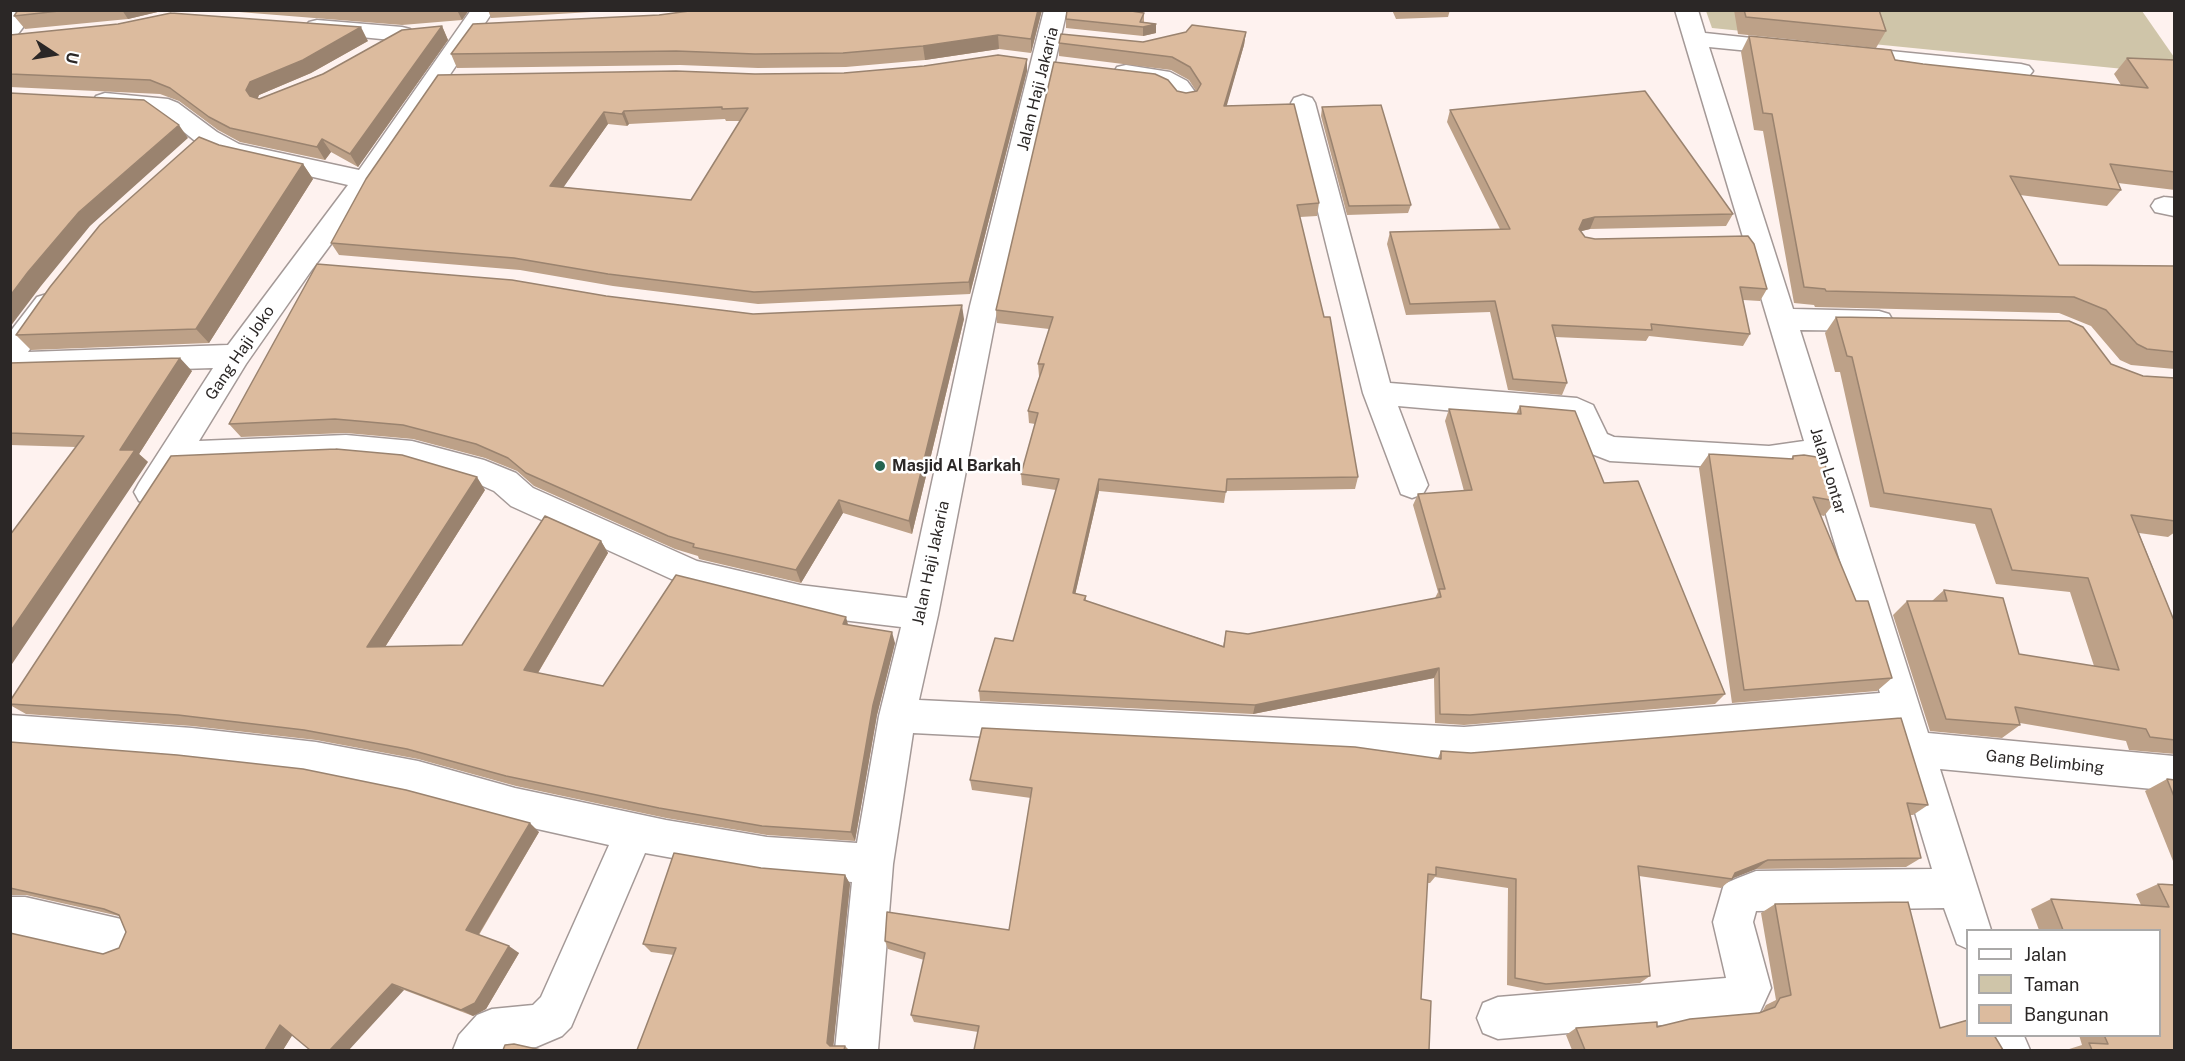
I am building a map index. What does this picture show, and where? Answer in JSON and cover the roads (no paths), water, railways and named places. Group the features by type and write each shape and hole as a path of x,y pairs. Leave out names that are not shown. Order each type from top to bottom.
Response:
{"street":[{"path":"10,29 25,10"},
{"path":"297,26 421,32 483,22"},
{"name":"Gang Haji Joko","path":"135,514 236,356 301,264 447,77 483,22"},
{"path":"1690,25 1817,51 2022,71"},
{"name":"Jalan Lontar","path":"1690,25 1744,237 1781,319 1971,929"},
{"path":"366,55 421,32"},
{"name":"Jalan Haji Jakaria","path":"856,1050 873,864 897,716 921,615 972,307 1052,45"},
{"path":"1103,69 1161,77 1178,86 1186,96"},
{"path":"81,100 159,105 169,108 208,138 231,150 365,180"},
{"path":"1303,103 1378,393 1412,485"},
{"path":"186,159 208,138"},
{"path":"301,264 336,267"},
{"path":"10,354 60,286"},
{"path":"1781,319 1909,322"},
{"path":"10,364 236,356"},
{"path":"1378,393 1577,410 1582,413 1595,442 1610,449 1769,458 1822,451"},
{"path":"174,454 346,447 412,453 484,473 505,482 522,497 691,574 800,600 921,615"},
{"path":"897,716 1464,744 1902,708"},
{"path":"10,732 192,745 316,759 418,779 515,807 733,851 873,864"},
{"name":"Gang Belimbing","path":"1915,749 2175,774"},
{"path":"474,1050 492,1030 536,1026 547,1021 556,1012 634,832"},
{"path":"1498,1018 1745,998 1750,988 1733,922 1738,898 1756,891 1958,888"},
{"path":"10,917 25,918 121,939"}],"place":[{"name":"Masjid Al Barkah","path":"880,466"}]}
